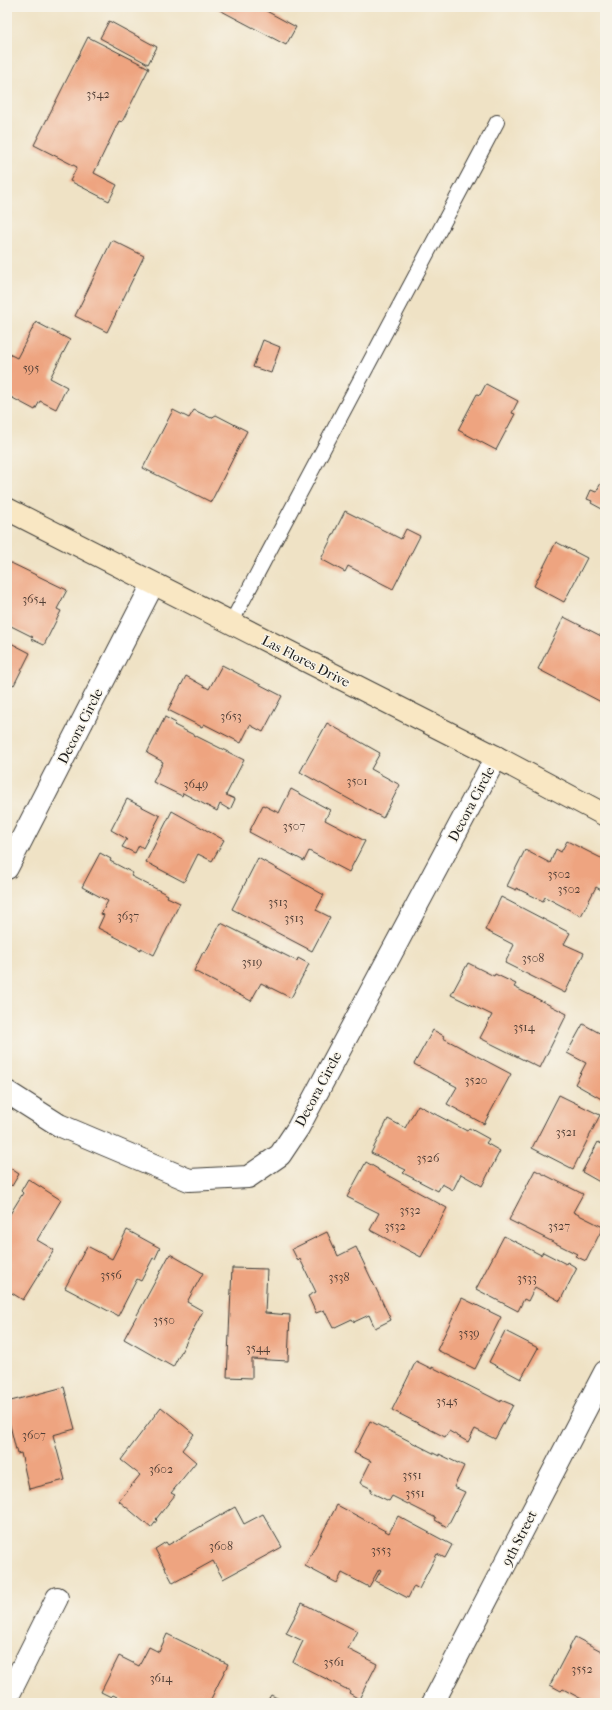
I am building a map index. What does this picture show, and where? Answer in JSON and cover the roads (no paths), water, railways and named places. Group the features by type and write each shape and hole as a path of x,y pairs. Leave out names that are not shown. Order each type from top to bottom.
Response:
{"street":[{"name":"Las Flores Drive","path":"7,509 496,757 605,814"},
{"name":"Decora Circle","path":"7,868 154,584"},
{"name":"Decora Circle","path":"7,1092 59,1125 189,1180 248,1177 280,1155 298,1128 496,757"},
{"name":"9th Street","path":"438,1701 605,1372"},
{"path":"7,1698 57,1598"}],"lane":[{"path":"231,623 497,122"}]}
